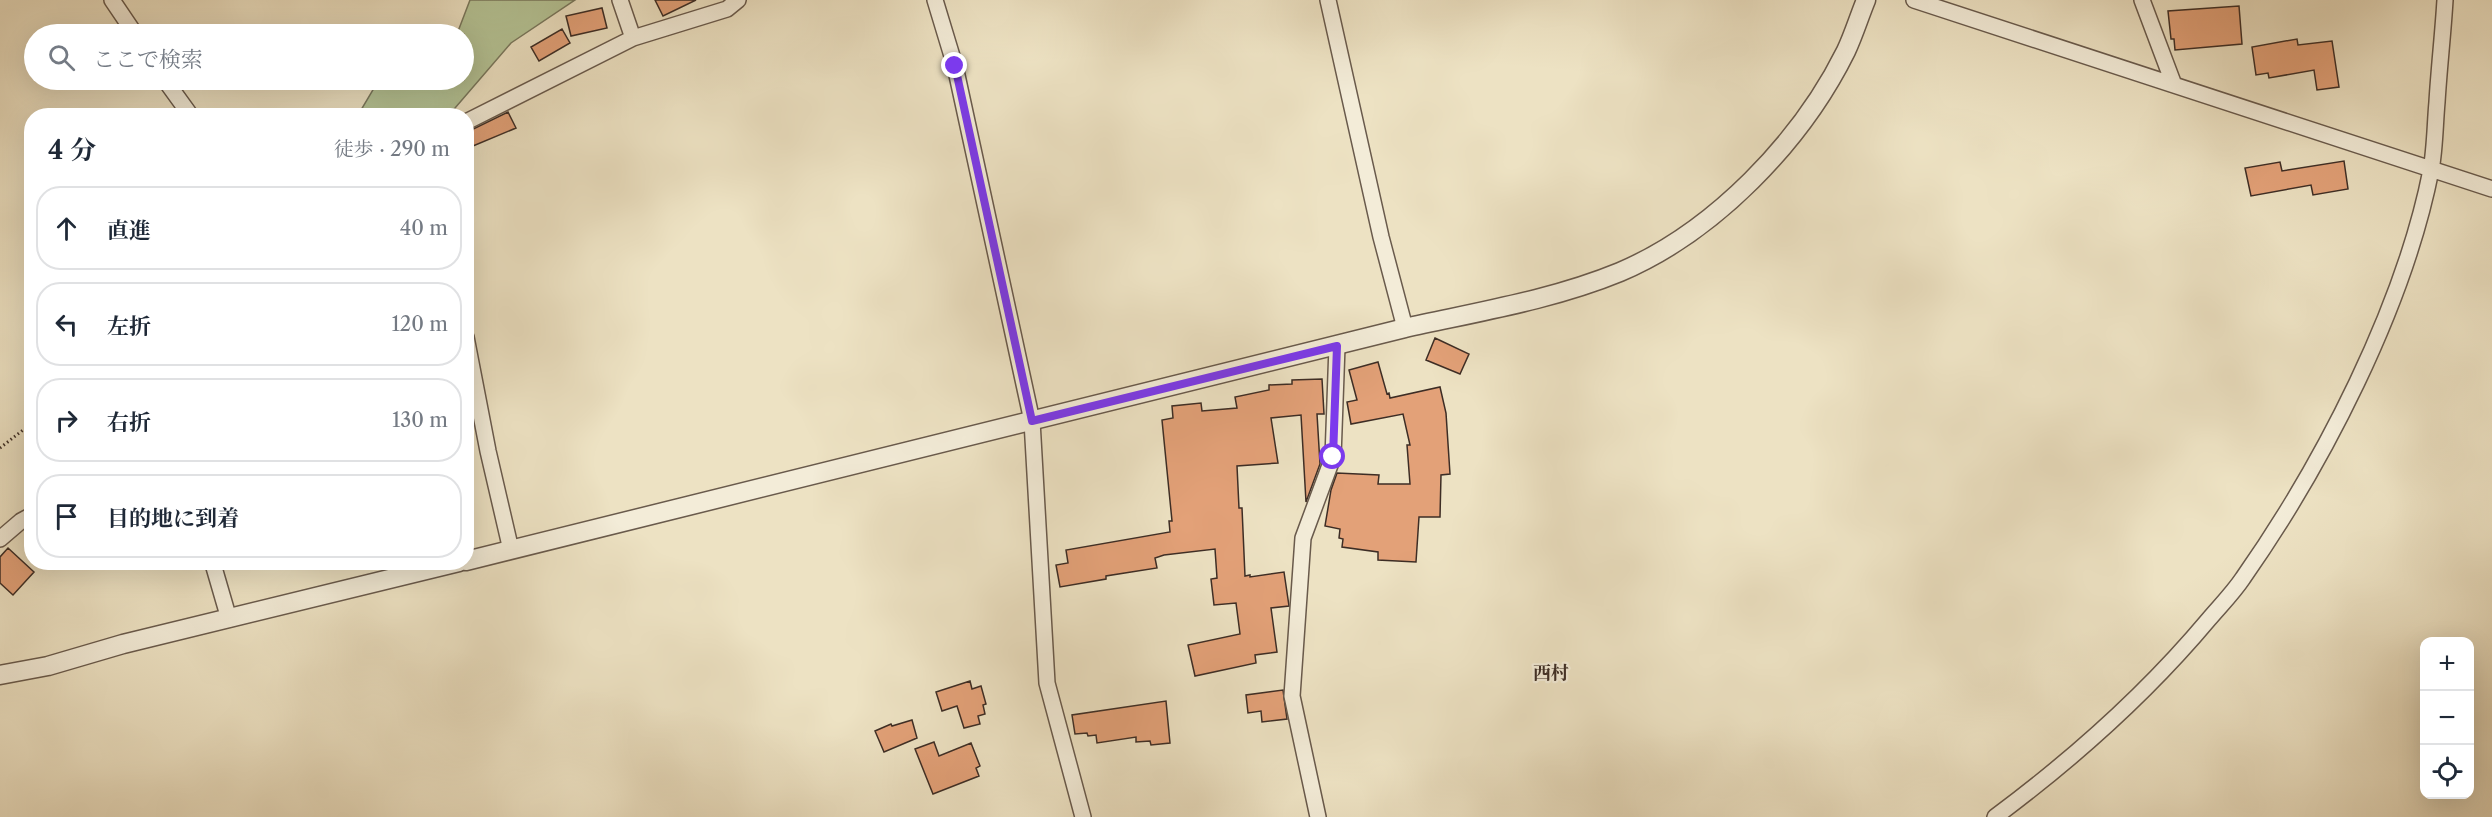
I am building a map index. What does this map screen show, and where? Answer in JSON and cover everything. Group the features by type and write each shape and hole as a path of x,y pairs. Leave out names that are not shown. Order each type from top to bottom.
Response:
{"street":[{"path":"112,0 128,24"},
{"path":"620,0 633,38"},
{"path":"474,118 633,38 727,9 738,0"},
{"path":"935,0 955,66 1032,421 1047,683 1083,817"},
{"path":"1328,0 1381,237 1405,328"},
{"path":"474,559 1405,328 1560,293 1621,271 1674,243 1730,201 1772,159 1816,103 1846,50 1866,0"},
{"path":"1914,0 2492,189"},
{"path":"2142,0 2174,85"},
{"path":"1995,817 2034,788 2135,699 2182,652 2242,579 2298,492 2354,391 2392,298 2414,235 2431,168 2445,0"},
{"path":"172,90 185,108"},
{"path":"1318,817 1292,696 1303,538 1333,457 1337,346"},
{"path":"474,378 488,451 512,550"},
{"path":"0,539 24,519"},
{"path":"215,570 229,619"},
{"path":"0,675 48,666 123,644 427,570"}],"path":[{"path":"0,448 24,429"}],"green space":[{"path":"470,0 575,0 511,43 474,86 474,24 461,24"},
{"path":"373,90 471,90 455,108 362,108"}],"building":[{"path":"655,0 696,0 663,16"},
{"path":"2239,6 2242,44 2175,50 2174,39 2171,39 2168,11"},
{"path":"602,8 607,28 571,36 566,16"},
{"path":"562,29 570,43 539,61 531,47"},
{"path":"2297,39 2298,45 2332,41 2339,87 2317,90 2314,70 2269,78 2268,73 2256,75 2252,47"},
{"path":"508,112 516,128 474,146 474,129"},
{"path":"2344,161 2348,189 2313,195 2311,185 2251,196 2245,168 2280,162 2282,171"},
{"path":"1435,338 1469,354 1460,374 1426,360"},
{"path":"1378,362 1390,398 1440,387 1446,413 1450,474 1441,475 1440,517 1419,517 1416,562 1378,560 1378,552 1342,547 1343,539 1339,538 1340,529 1325,526 1331,490 1337,473 1379,475 1378,484 1410,484 1407,445 1410,445 1403,414 1351,424 1347,402 1357,400 1349,370"},
{"path":"1322,379 1324,414 1317,414 1320,464 1306,502 1301,415 1271,418 1278,463 1237,466 1239,508 1242,508 1245,576 1284,572 1289,606 1271,608 1277,652 1255,655 1256,663 1195,676 1188,645 1240,634 1236,603 1214,605 1211,579 1217,578 1215,549 1164,555 1155,558 1157,568 1106,576 1106,579 1060,587 1056,565 1068,563 1066,550 1170,532 1169,521 1172,521 1162,420 1173,418 1172,406 1201,403 1202,411 1237,408 1235,397 1269,390 1269,385 1292,384 1292,380"},
{"path":"8,548 24,563 24,570 34,572 13,595 0,583 0,557"},
{"path":"970,681 972,689 981,686 986,704 983,705 985,714 978,716 980,724 964,728 957,706 942,711 936,692"},
{"path":"1283,690 1287,719 1262,722 1261,711 1248,713 1246,695"},
{"path":"1166,701 1170,743 1151,745 1150,741 1136,742 1136,737 1097,743 1096,735 1075,734 1072,715"},
{"path":"912,720 917,738 884,752 875,731 891,724 892,726"},
{"path":"934,742 939,756 971,743 980,766 976,768 979,776 933,794 915,749"}],"district":[{"name":"西村","path":"1551,673"}],"route":[{"path":"955,66 1032,421 1337,346 1333,457"}]}
